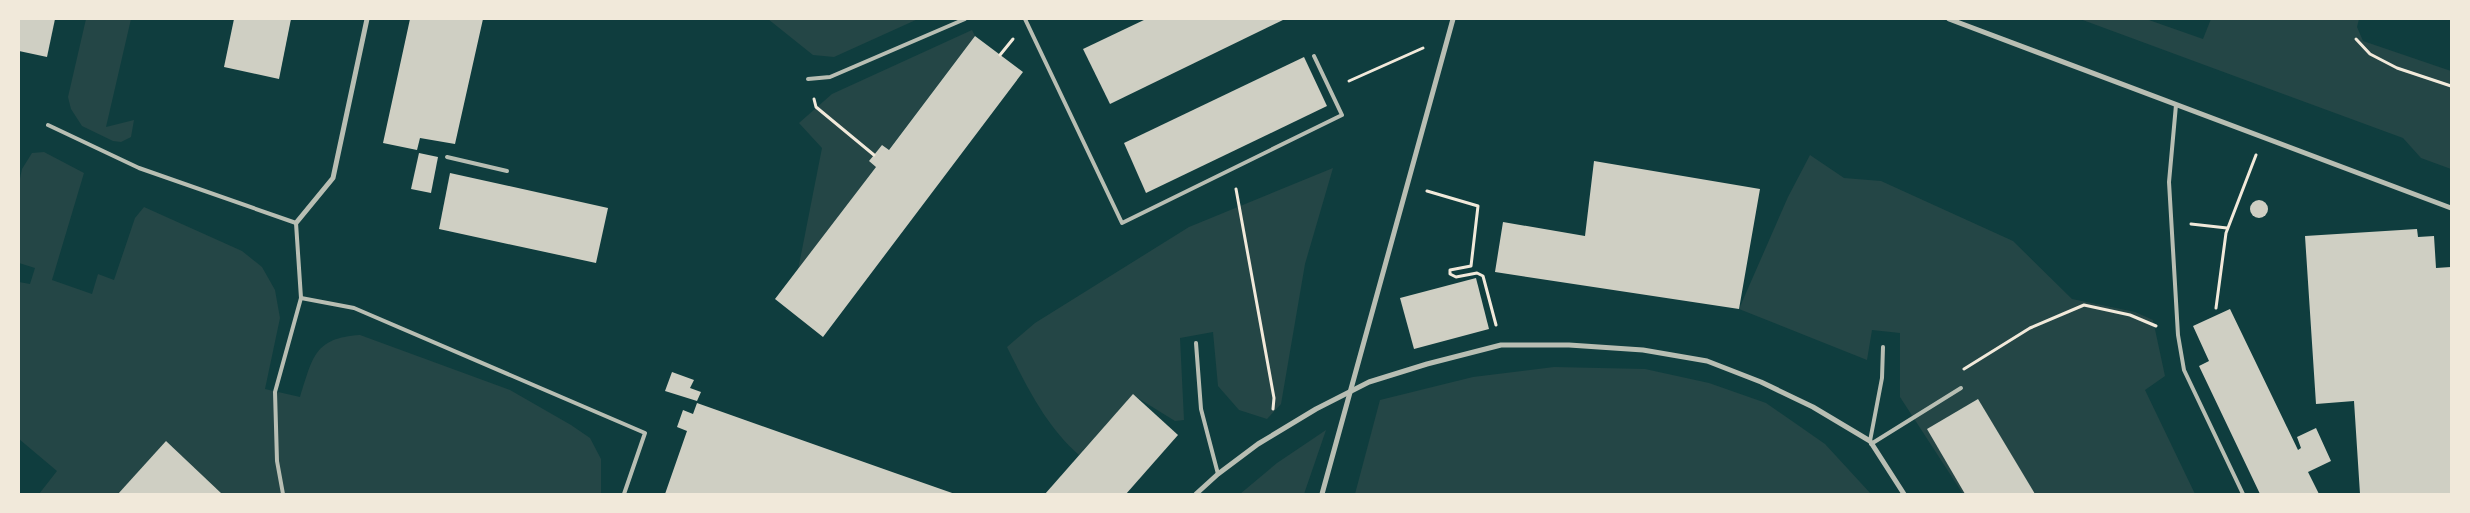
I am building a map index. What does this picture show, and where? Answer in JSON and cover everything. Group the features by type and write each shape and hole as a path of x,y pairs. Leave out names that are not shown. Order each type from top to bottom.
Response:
{"street":[{"path":"296,223 333,178 367,19"},
{"path":"1322,494 1452,19"},
{"path":"1949,19 2451,208"},
{"path":"1196,494 1218,474 1258,444 1309,413 1369,382 1427,364 1501,345 1569,345 1634,350 1707,361 1813,407 1870,442 1904,494"}],"lane":[{"path":"808,79 830,76 966,19"},
{"path":"1025,19 1122,223 1342,115 1314,56"},
{"path":"2176,105 2169,182 2178,335 2184,370 2244,494"},
{"path":"48,125 139,168 296,223 301,298 275,392 277,461 283,494"},
{"path":"447,157 507,171"},
{"path":"301,298 354,308 645,433 624,494"},
{"path":"1196,343 1200,409 1218,474"},
{"path":"1870,442 1882,378 1883,347"},
{"path":"1870,442 1960,388"}],"path":[{"path":"1330,89 1446,38"},
{"path":"2356,39 2370,54 2397,68 2451,86"},
{"path":"808,79 816,107 874,155"},
{"path":"2216,308 2227,228 2263,137"},
{"path":"1406,185 1478,206 1471,266 1450,270 1450,274 1456,277 1477,273 1483,276 1501,345"},
{"path":"1240,206 1274,398"},
{"path":"2171,222 2227,228"},
{"path":"1956,373 2030,328 2084,306 2130,315 2178,335"}],"shaded area":[{"path":"86,19 131,19 106,127 134,120 131,137 121,142 113,141 82,126 71,109 68,97"},
{"path":"768,19 918,19 834,57 813,55"},
{"path":"2080,19 2146,19 2203,39 2211,19 2359,19 2357,27 2363,41 2451,71 2451,169 2421,158 2403,138"},
{"path":"972,30 975,36 798,270 822,148 799,123 832,94"},
{"path":"44,152 84,173 52,280 92,294 98,274 114,280 135,218 144,207 242,251 262,267 275,290 280,318 265,389 300,397 308,371 324,345 333,340 360,335 510,390 571,425 590,438 601,459 601,494 39,494 57,471 19,439 19,282 30,284 35,268 19,263 19,183 22,169 32,153"},
{"path":"1810,155 1844,178 1881,181 2013,241 2072,299 2135,312 2153,320 2165,376 2145,390 2195,494 1963,494 1900,397 1900,333 1872,330 1867,360 1739,309 1788,197"},
{"path":"1333,168 1305,264 1281,404 1267,419 1239,410 1218,386 1213,332 1180,338 1184,420 1175,421 1133,395 1079,455 1067,444 1038,405 1007,347 1035,323 1189,227"},
{"path":"1554,367 1645,369 1709,383 1766,403 1825,444 1871,494 1355,494 1380,400 1473,377"},
{"path":"1326,430 1304,494 1240,494 1277,463"}],"building":[{"path":"19,19 55,19 47,57 19,51"},
{"path":"234,19 291,19 279,79 224,67"},
{"path":"410,19 483,19 455,144 420,138 417,150 383,143"},
{"path":"1146,19 1285,19 1110,104 1083,49"},
{"path":"975,36 1023,72 823,337 775,299 876,167 869,161 882,145 889,150"},
{"path":"1304,57 1327,106 1146,193 1124,143"},
{"path":"419,153 438,157 431,193 411,189"},
{"path":"1594,161 1760,189 1739,309 1495,272 1503,222 1585,236"},
{"path":"450,173 608,208 596,263 439,229"},
{"path":"2259,200 2265,203 2268,209 2265,215 2259,218 2253,215 2250,209 2253,203"},
{"path":"2417,229 2418,237 2434,236 2436,268 2451,267 2451,494 2360,494 2354,401 2316,404 2305,236"},
{"path":"1476,278 1489,329 1414,349 1400,298"},
{"path":"2230,309 2298,450 2301,448 2297,437 2316,428 2331,461 2308,472 2319,494 2260,494 2199,366 2209,361 2193,326"},
{"path":"672,372 694,380 690,388 701,392 697,401 665,391"},
{"path":"1133,394 1178,435 1126,494 1045,494"},
{"path":"1978,399 2035,494 1965,494 1927,429"},
{"path":"697,403 955,494 665,494 687,431 677,427 683,410 693,414"},
{"path":"166,441 222,494 118,494"}]}
